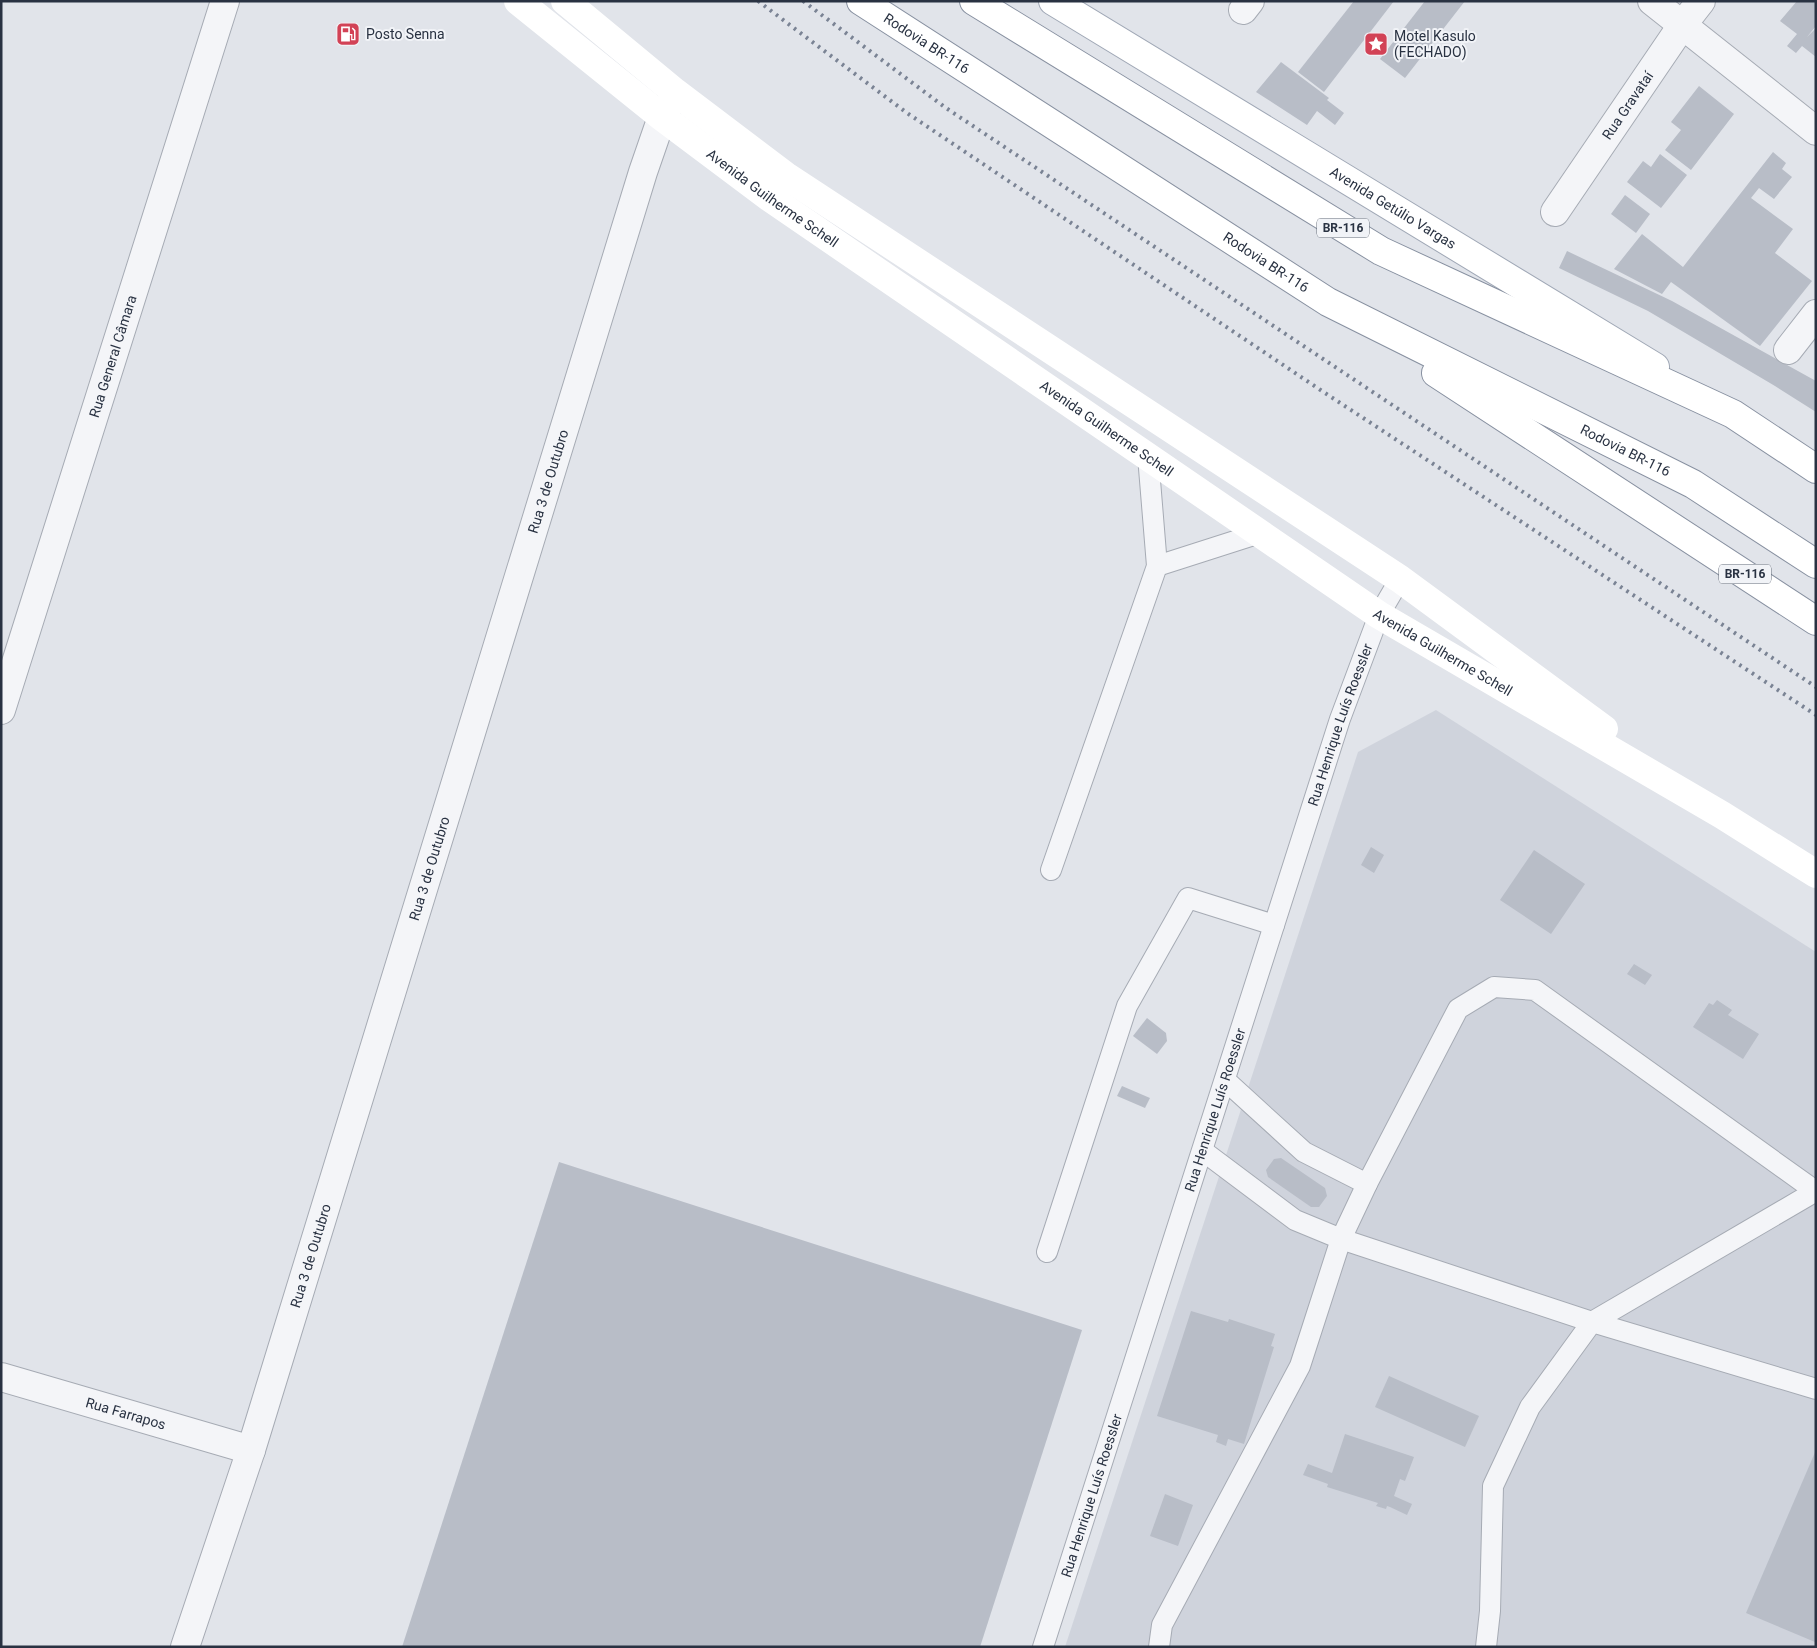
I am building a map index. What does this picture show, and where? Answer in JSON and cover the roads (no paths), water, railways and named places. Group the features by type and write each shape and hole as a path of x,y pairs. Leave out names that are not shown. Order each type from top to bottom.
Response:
{"main road":[{"name":"Avenida Guilherme Schell","path":"518,1 662,117 770,198 1379,615 1722,815 1816,874"},
{"name":"Avenida Guilherme Schell","path":"565,1 675,92 786,176 1400,579 1722,815"},
{"name":"Rodovia BR-116","path":"861,1 1328,302 1693,484 1816,564"},
{"name":"BR-116","path":"974,1 1381,251 1733,414 1816,469"},
{"name":"Avenida Getúlio Vargas","path":"1053,1 1733,414"},
{"name":"BR-116","path":"1328,302 1816,621"}],"street":[{"name":"Rua General Câmara","path":"1,710 225,1"},
{"path":"1652,1 1816,131"},
{"name":"Rua Gravataí","path":"1555,212 1683,24 1701,1"},
{"name":"Rua 3 de Outubro","path":"185,1647 251,1450 662,117 675,92"},
{"path":"1788,350 1816,314"},
{"name":"Rua Farrapos","path":"1,1377 251,1450"}],"lane":[{"path":"1051,870 1157,566 1148,456"},
{"path":"1157,566 1260,533"},
{"name":"Rua Henrique Luís Roessler","path":"1043,1647 1340,719 1379,615 1400,579"},
{"path":"1047,1252 1127,1006 1188,898 1274,925"},
{"path":"1159,1647 1162,1625 1300,1366 1341,1239 1367,1184 1458,1010 1494,987 1535,990 1815,1190 1592,1322 1530,1407 1493,1486 1490,1611 1486,1647"},
{"path":"1225,1080 1304,1152 1367,1184"},
{"path":"1202,1151 1295,1220 1341,1239 1592,1322 1816,1389"}],"railway":[{"path":"758,1 907,113 1322,391 1816,715"},
{"path":"803,1 946,108 1816,687"}],"place":[{"name":"Posto Senna","path":"348,34"},
{"name":"Motel Kasulo (FECHADO)","path":"1376,44"}]}
